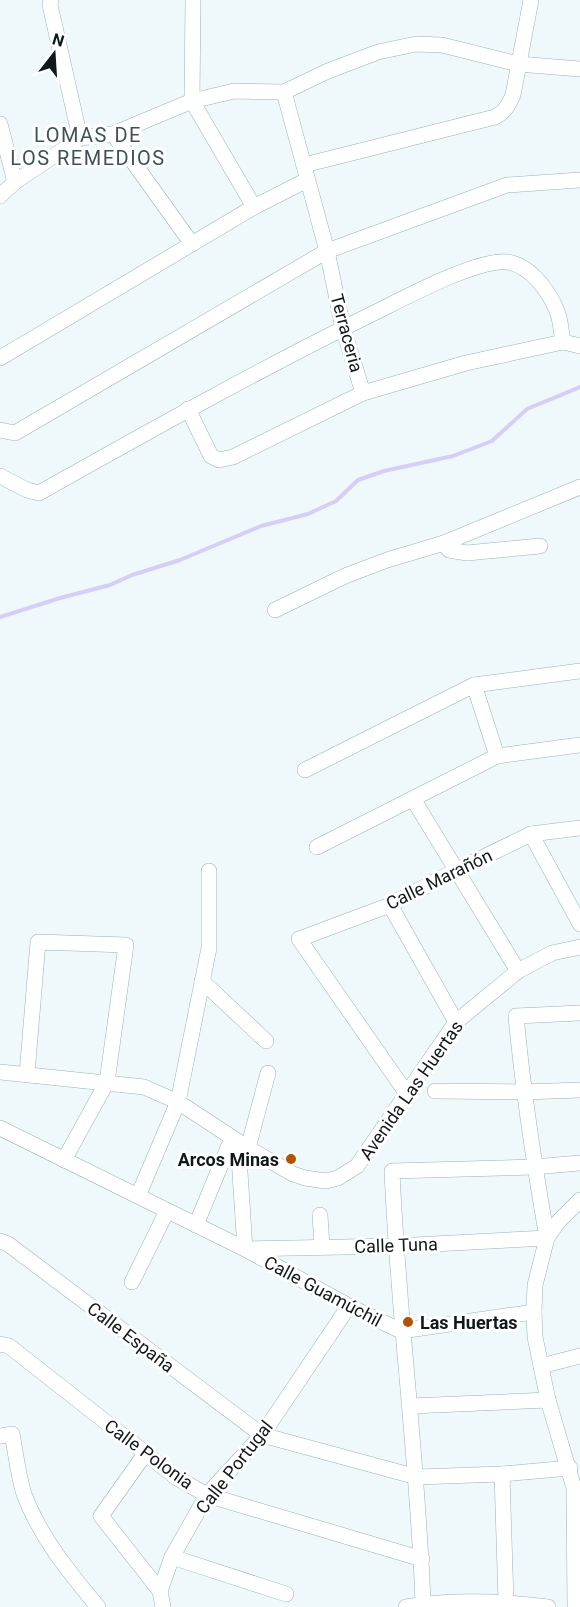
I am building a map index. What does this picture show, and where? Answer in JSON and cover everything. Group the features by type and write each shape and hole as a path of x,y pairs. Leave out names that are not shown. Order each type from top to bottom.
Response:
{"street":[{"path":"51,0 50,5 80,138"},
{"path":"193,0 192,101 254,207"},
{"path":"1,356 254,207 306,172 495,117 508,106 513,95 531,0"},
{"path":"0,196 15,182 80,138 113,134 192,101 234,92 284,92 328,71 378,52 416,44 442,45 518,64 580,69"},
{"name":"Terraceria","path":"284,92 327,251 344,328 363,393 466,363 563,342 580,346"},
{"path":"0,124 15,182"},
{"path":"113,134 192,244"},
{"path":"7,431 327,251 507,185 580,180"},
{"path":"0,476 27,490 39,493 188,409 344,328 434,284 493,262 509,262 522,267 548,293 558,312 563,342"},
{"path":"188,409 211,456 219,460 232,457 363,393"},
{"path":"275,610 345,576 387,560 444,543 580,487"},
{"path":"444,543 449,550 467,553 540,546"},
{"path":"305,770 474,685 580,671"},
{"path":"474,685 497,756"},
{"path":"317,847 497,756 580,745"},
{"path":"413,799 518,971"},
{"name":"Calle Marañón","path":"407,1094 299,939 390,905 531,834 580,828"},
{"path":"531,834 580,924"},
{"path":"138,1196 178,1102 208,948 209,871"},
{"path":"390,905 456,1022"},
{"path":"27,1074 38,942 126,945 107,1082 64,1160"},
{"name":"Avenida Las Huertas","path":"0,1072 144,1087 178,1102 239,1143 293,1174 326,1181 338,1178 357,1166 456,1022 518,971 552,953 580,947"},
{"path":"202,981 266,1041"},
{"path":"547,1238 534,1167 516,1016 580,1013"},
{"path":"196,1225 239,1143 268,1073"},
{"path":"435,1091 580,1090"},
{"name":"Calle Guamúchil","path":"0,1128 245,1249 349,1306 402,1331 417,1477 423,1604"},
{"path":"239,1143 245,1249"},
{"path":"534,1312 402,1331 392,1171 534,1167 580,1163"},
{"path":"575,1607 577,1514 574,1488 570,1468 548,1400 535,1337 534,1312 535,1285 547,1238 558,1222 580,1200"},
{"path":"132,1282 167,1211"},
{"path":"320,1215 322,1247"},
{"name":"Calle Tuna","path":"245,1249 395,1246 547,1238"},
{"name":"Calle España","path":"0,1241 8,1244 262,1435"},
{"name":"Calle Portugal","path":"160,1591 172,1557 207,1495 262,1435 349,1306"},
{"name":"Calle Polonia","path":"0,1344 9,1346 177,1478 207,1495 422,1559"},
{"path":"541,1366 580,1356"},
{"path":"411,1406 548,1400"},
{"path":"0,1436 12,1434 24,1493 42,1533 71,1575 98,1607"},
{"path":"262,1435 417,1477 502,1474 570,1468"},
{"path":"145,1454 101,1516 160,1591 163,1607"},
{"path":"502,1474 506,1602"},
{"path":"172,1557 286,1594"},
{"path":"406,1607 423,1604 506,1602 548,1607"}],"waterway":[{"path":"0,617 110,585 132,575 180,560 261,526 308,514 336,501 358,480 384,471 453,456 492,441 527,409 580,387"}],"place":[{"name":"Arcos Minas","path":"291,1159"},
{"name":"Las Huertas","path":"408,1322"}],"district":[{"name":"LOMAS DE LOS REMEDIOS","path":"88,146"}]}
